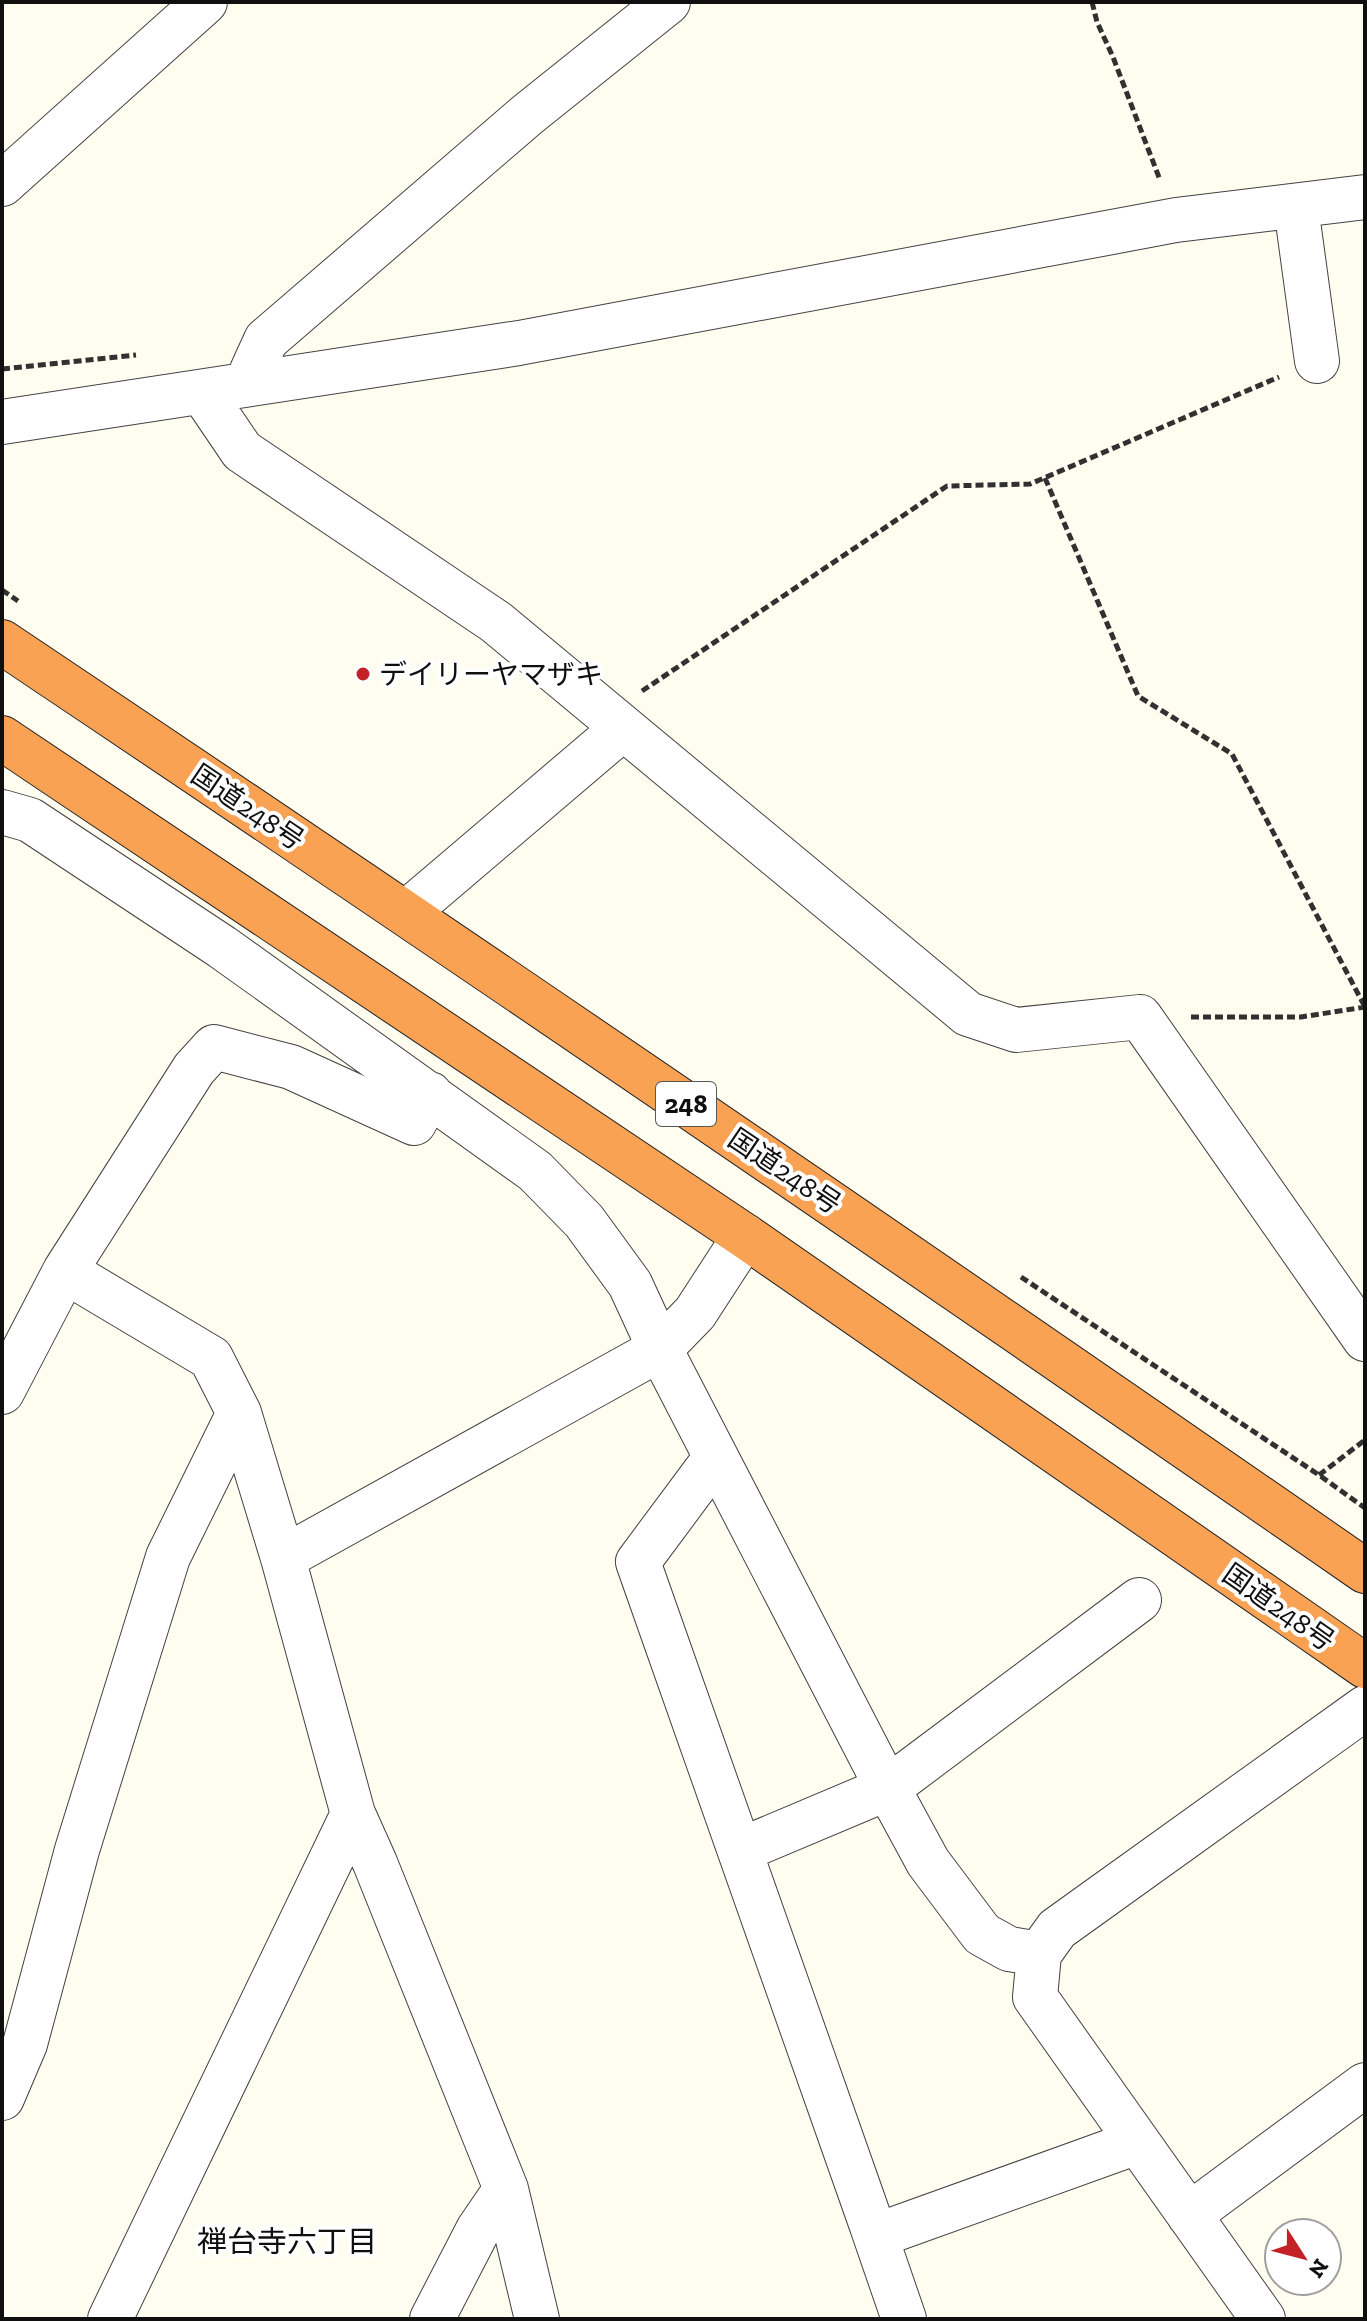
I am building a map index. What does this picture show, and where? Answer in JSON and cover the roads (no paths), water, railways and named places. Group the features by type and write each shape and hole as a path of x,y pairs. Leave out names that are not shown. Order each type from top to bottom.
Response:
{"highway":[{"name":"国道248号","path":"2,642 406,913 1365,1571"},
{"name":"国道248号","path":"2,738 745,1236 1365,1666"}],"street":[{"path":"2,184 205,2"},
{"path":"246,384 266,340 527,115 668,2"},
{"path":"2,422 519,343 1176,220 1365,197"},
{"path":"1296,207 1317,361"},
{"path":"202,392 242,451 496,622 968,1014 1016,1030 1140,1017 1365,1339"},
{"path":"406,913 614,722"},
{"path":"2,812 30,820 222,947 535,1171 584,1221 630,1284 660,1349 928,1862 982,1934 1009,1949 1039,1954"},
{"path":"2,1392 65,1271 194,1069 214,1047 291,1067 414,1123 430,1094"},
{"path":"283,1558 660,1349 695,1313 745,1236"},
{"path":"65,1271 211,1358 239,1413 283,1558 353,1814 506,2189 537,2319"},
{"path":"2,2098 25,2044 77,1850 168,1557 239,1413"},
{"path":"716,1457 638,1562 904,2319"},
{"path":"741,1850 888,1788 1139,1600"},
{"path":"1263,2319 1035,1997 1039,1954 1057,1929 1365,1708"},
{"path":"110,2319 353,1814"},
{"path":"1189,2215 1365,2085"},
{"path":"872,2226 884,2233 1137,2142"},
{"path":"432,2319 478,2230 506,2189"}],"place":[{"name":"デイリーヤマザキ","path":"363,674"}],"district":[{"name":"禅台寺六丁目","path":"287,2242"}]}
